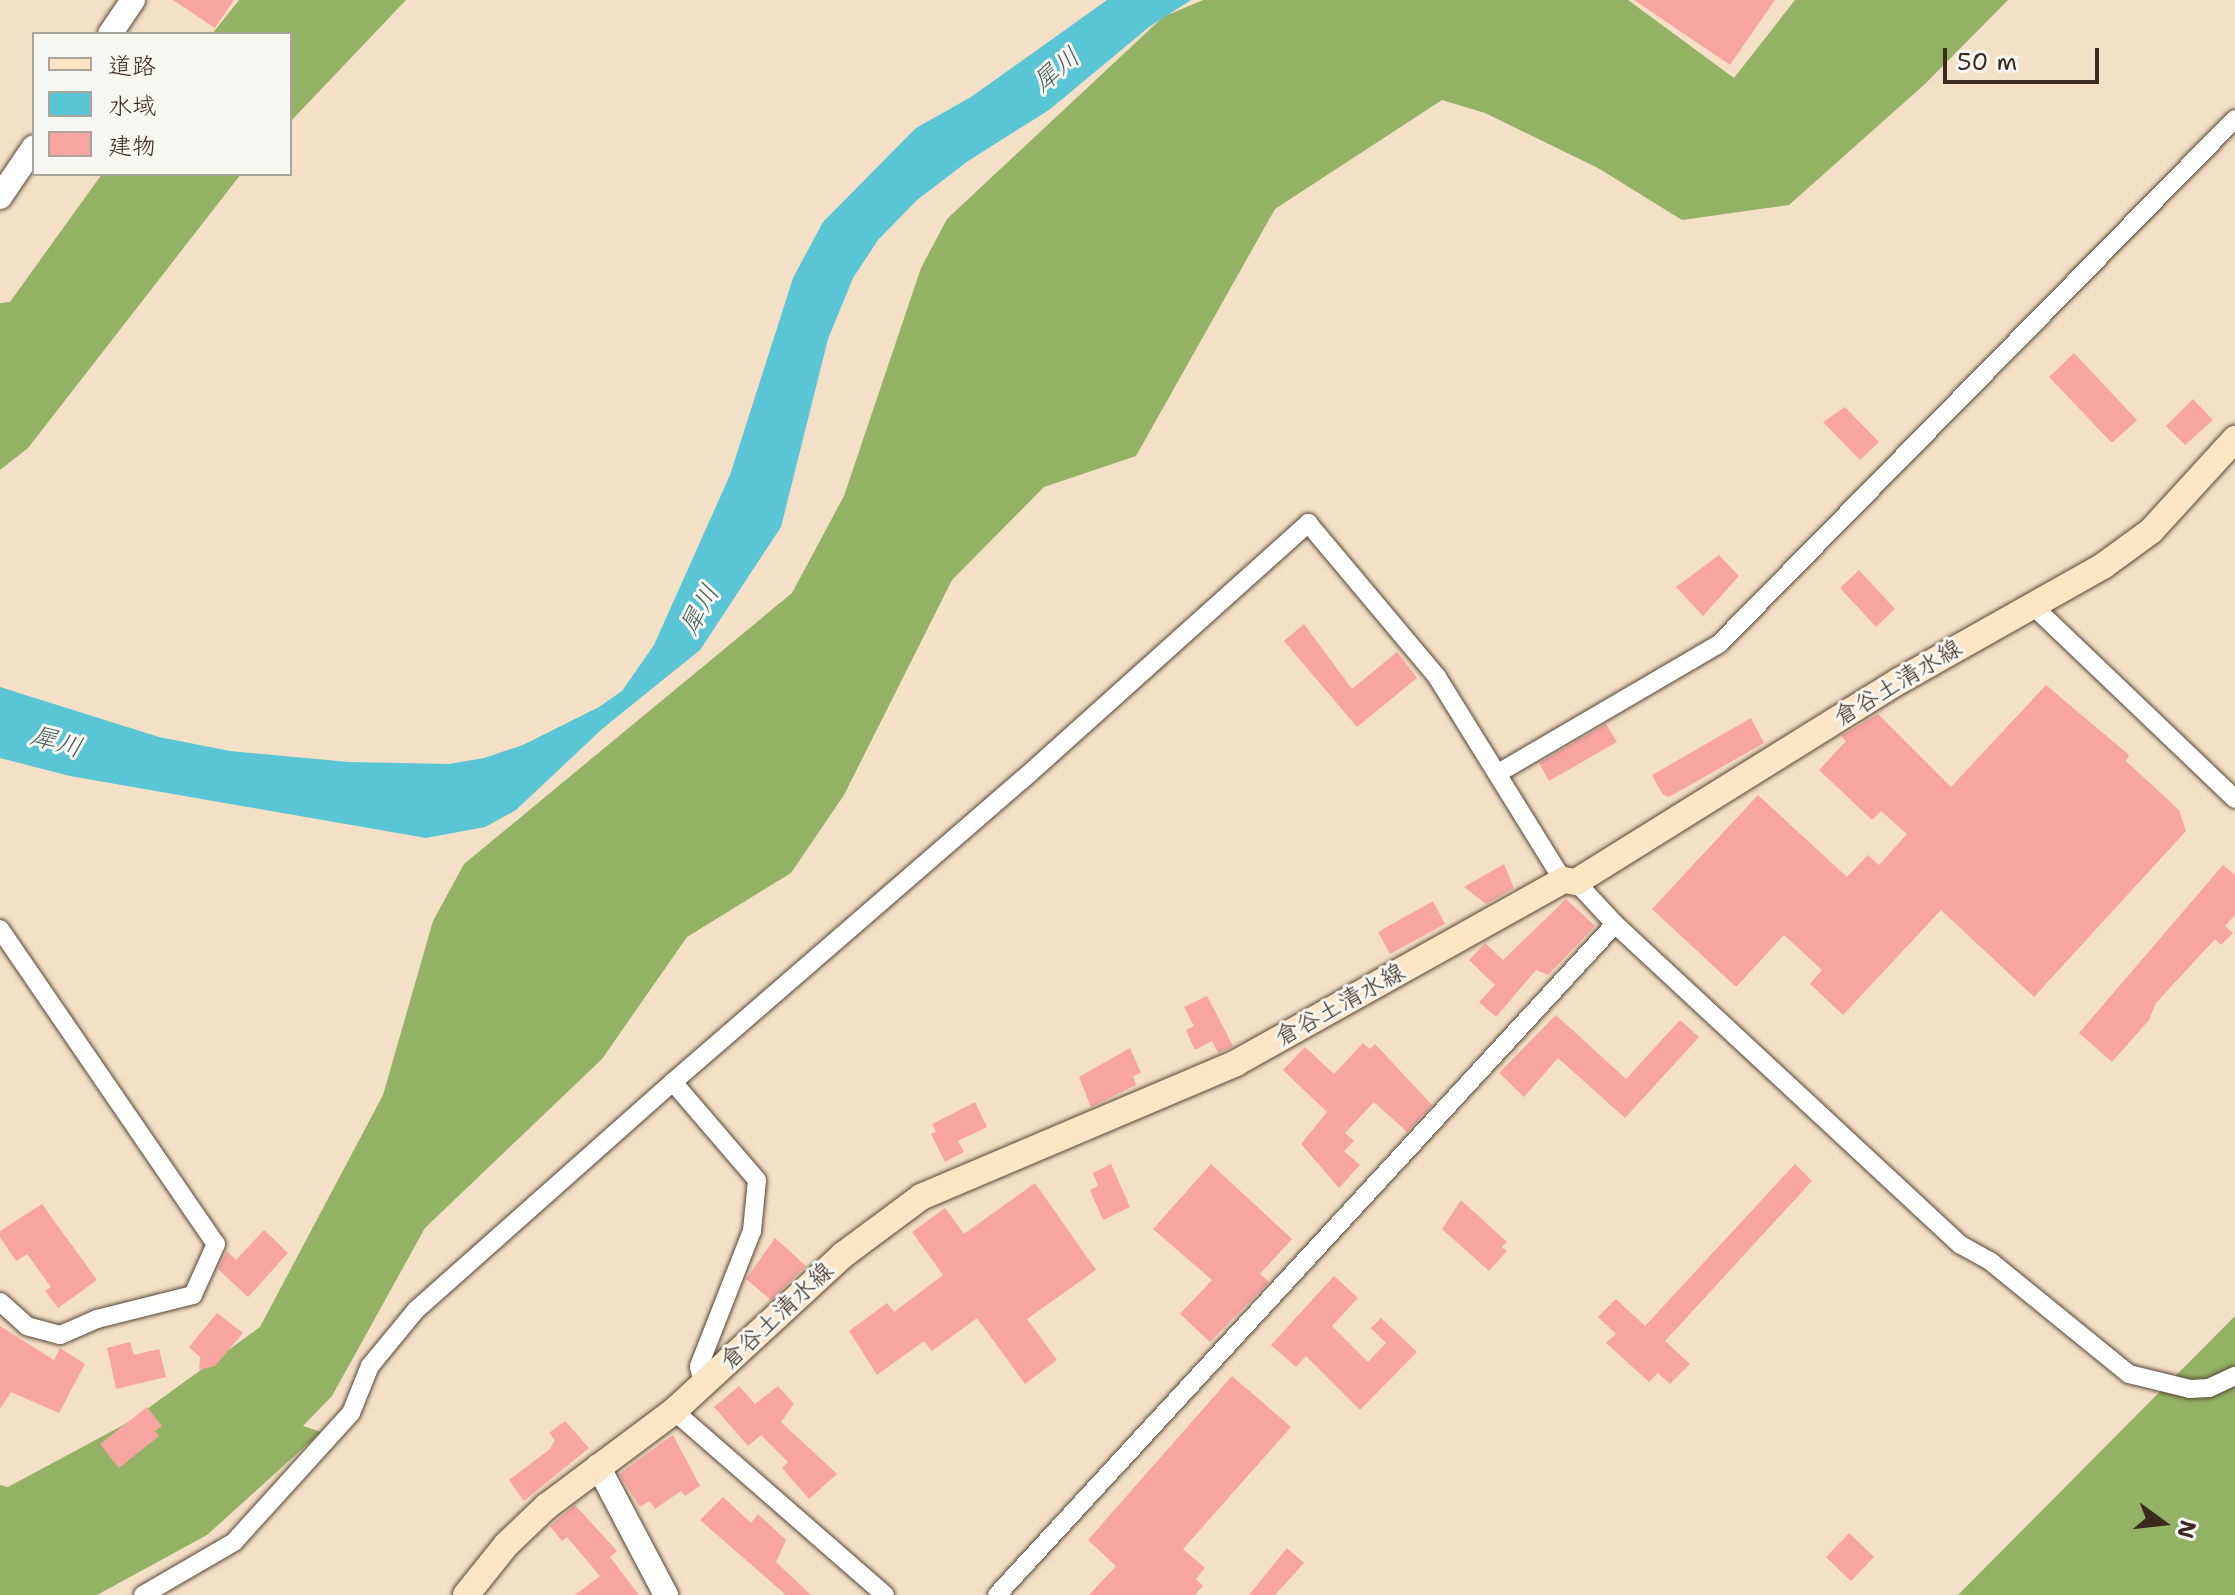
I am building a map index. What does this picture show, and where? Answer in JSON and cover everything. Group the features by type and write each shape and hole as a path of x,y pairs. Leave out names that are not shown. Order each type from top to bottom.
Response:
{"main road":[{"name":"倉谷土清水線","path":"466,1595 506,1545 598,1466 674,1411 843,1255 921,1197 1236,1063 1570,881 2031,604 2103,566 2151,531 2235,439"}],"street":[{"path":"111,32 133,0"},
{"path":"1500,772 1719,644 2235,119"},
{"path":"0,197 32,150"},
{"path":"143,1595 234,1542 351,1413 370,1366 416,1310 673,1082 1012,789 1308,523 1437,677 1570,881 1961,1245 1990,1261 2129,1374 2190,1389 2209,1388 2235,1376"},
{"path":"2031,604 2235,799"},
{"path":"997,1595 1615,924"},
{"path":"0,929 216,1244 193,1295 97,1319 60,1335 27,1326 0,1302"},
{"path":"673,1082 757,1180 752,1231 699,1366 703,1384"},
{"path":"674,1411 885,1595"},
{"path":"598,1466 666,1595"}],"green space":[{"path":"239,0 406,0 292,120 292,32 214,32"},
{"path":"1203,0 1628,0 1734,78 1795,0 2008,0 1925,84 1789,205 1682,220 1598,168 1485,113 1442,100 1275,209 1136,456 1044,487 952,580 844,795 791,873 687,937 602,1059 425,1228 332,1396 303,1426 321,1432 207,1535 97,1595 0,1595 0,1485 8,1487 129,1422 260,1327 383,1095 433,921 464,864 792,593 844,496 921,268 947,219 1163,17"},
{"path":"101,176 239,176 28,448 0,470 0,303 10,302"},
{"path":"2234,1317 2235,1595 1958,1595"}],"water":[{"name":"犀川","path":"1107,0 1191,0 1149,27 1049,110 968,161 917,200 878,240 853,278 828,339 781,527 700,650 602,729 516,810 485,827 426,838 70,776 0,758 0,687 159,737 230,751 349,762 449,764 484,758 523,745 599,707 622,691 654,645 730,475 793,278 823,222 916,128 971,97"}],"building":[{"path":"173,0 234,0 215,28"},
{"path":"1634,0 1775,0 1730,65"},
{"path":"2074,353 2137,420 2112,443 2049,377"},
{"path":"2193,399 2213,420 2185,445 2166,426"},
{"path":"1845,407 1879,442 1860,460 1823,422"},
{"path":"1719,555 1739,576 1703,616 1676,587"},
{"path":"1859,570 1895,609 1876,627 1840,588"},
{"path":"1304,624 1352,689 1397,652 1417,678 1357,727 1284,641"},
{"path":"2046,685 2129,755 2126,761 2179,810 2186,831 2034,997 1941,910 1843,1015 1810,984 1822,970 1784,935 1736,987 1652,909 1758,795 1847,877 1868,855 1879,865 1907,834 1881,811 1872,820 1819,770 1846,741 1841,736 1878,714 1951,787"},
{"path":"1751,718 1764,743 1669,797 1663,795 1652,775"},
{"path":"1606,724 1617,742 1549,781 1539,763"},
{"path":"1504,864 1514,888 1486,904 1464,887"},
{"path":"2223,865 2235,875 2235,915 2225,926 2233,933 2221,945 2215,939 2156,1003 2149,1020 2112,1062 2079,1033"},
{"path":"1566,899 1595,926 1548,975 1536,970 1496,1017 1479,1002 1495,985 1469,960 1485,943 1503,960"},
{"path":"1433,901 1445,924 1390,954 1378,932"},
{"path":"1207,996 1233,1046 1218,1053 1212,1041 1195,1050 1186,1030 1194,1026 1184,1007"},
{"path":"1556,1015 1626,1079 1680,1020 1699,1037 1625,1118 1558,1058 1524,1097 1499,1073"},
{"path":"1363,1043 1370,1049 1375,1044 1432,1105 1407,1132 1374,1102 1345,1133 1354,1141 1344,1151 1360,1165 1339,1188 1301,1144 1327,1112 1283,1070 1305,1047 1334,1074"},
{"path":"1130,1048 1141,1073 1133,1076 1136,1085 1091,1107 1079,1077"},
{"path":"975,1102 987,1127 958,1141 964,1152 945,1162 931,1134 936,1132 932,1124"},
{"path":"1111,1164 1130,1207 1103,1220 1090,1190 1098,1186 1093,1173"},
{"path":"1211,1164 1292,1239 1260,1274 1269,1282 1210,1342 1180,1314 1212,1280 1153,1229"},
{"path":"1795,1164 1812,1181 1665,1341 1690,1364 1670,1384 1658,1373 1649,1382 1606,1343 1616,1334 1598,1317 1616,1299 1645,1326"},
{"path":"1035,1183 1096,1270 1027,1319 1057,1360 1025,1384 977,1318 932,1351 924,1341 877,1375 849,1331 887,1303 894,1312 943,1275 912,1232 945,1208 964,1234"},
{"path":"1461,1200 1507,1242 1502,1247 1507,1251 1489,1271 1442,1229"},
{"path":"42,1204 97,1280 58,1308 45,1291 51,1287 27,1254 16,1261 0,1237 0,1231"},
{"path":"264,1230 288,1253 248,1297 218,1269 227,1251 236,1260"},
{"path":"775,1238 806,1266 771,1300 746,1279"},
{"path":"1334,1276 1358,1298 1332,1326 1368,1362 1386,1343 1371,1328 1381,1318 1417,1352 1360,1410 1306,1356 1296,1367 1271,1345"},
{"path":"217,1313 243,1333 215,1366 199,1370 200,1357 189,1347"},
{"path":"0,1326 54,1360 60,1348 85,1364 59,1413 11,1392 0,1409"},
{"path":"130,1342 134,1355 159,1349 166,1377 116,1389 107,1348"},
{"path":"1232,1376 1291,1427 1183,1549 1205,1568 1196,1579 1203,1586 1195,1595 1089,1595 1116,1566 1088,1540"},
{"path":"739,1386 755,1404 778,1386 794,1404 781,1422 837,1474 809,1499 782,1468 788,1462 761,1435 748,1446 714,1407"},
{"path":"147,1407 162,1426 155,1431 159,1436 119,1468 100,1444"},
{"path":"565,1421 589,1448 524,1501 509,1480 550,1449 555,1440 549,1433"},
{"path":"673,1435 700,1486 685,1496 681,1491 655,1509 650,1501 640,1507 619,1474"},
{"path":"723,1497 751,1523 758,1514 786,1540 776,1562 811,1595 786,1595 700,1520"},
{"path":"575,1505 617,1551 610,1557 639,1595 575,1595 600,1576 567,1537 562,1541 550,1526"},
{"path":"1849,1533 1874,1557 1851,1581 1826,1557"},
{"path":"1287,1548 1304,1563 1275,1595 1249,1595"}]}
